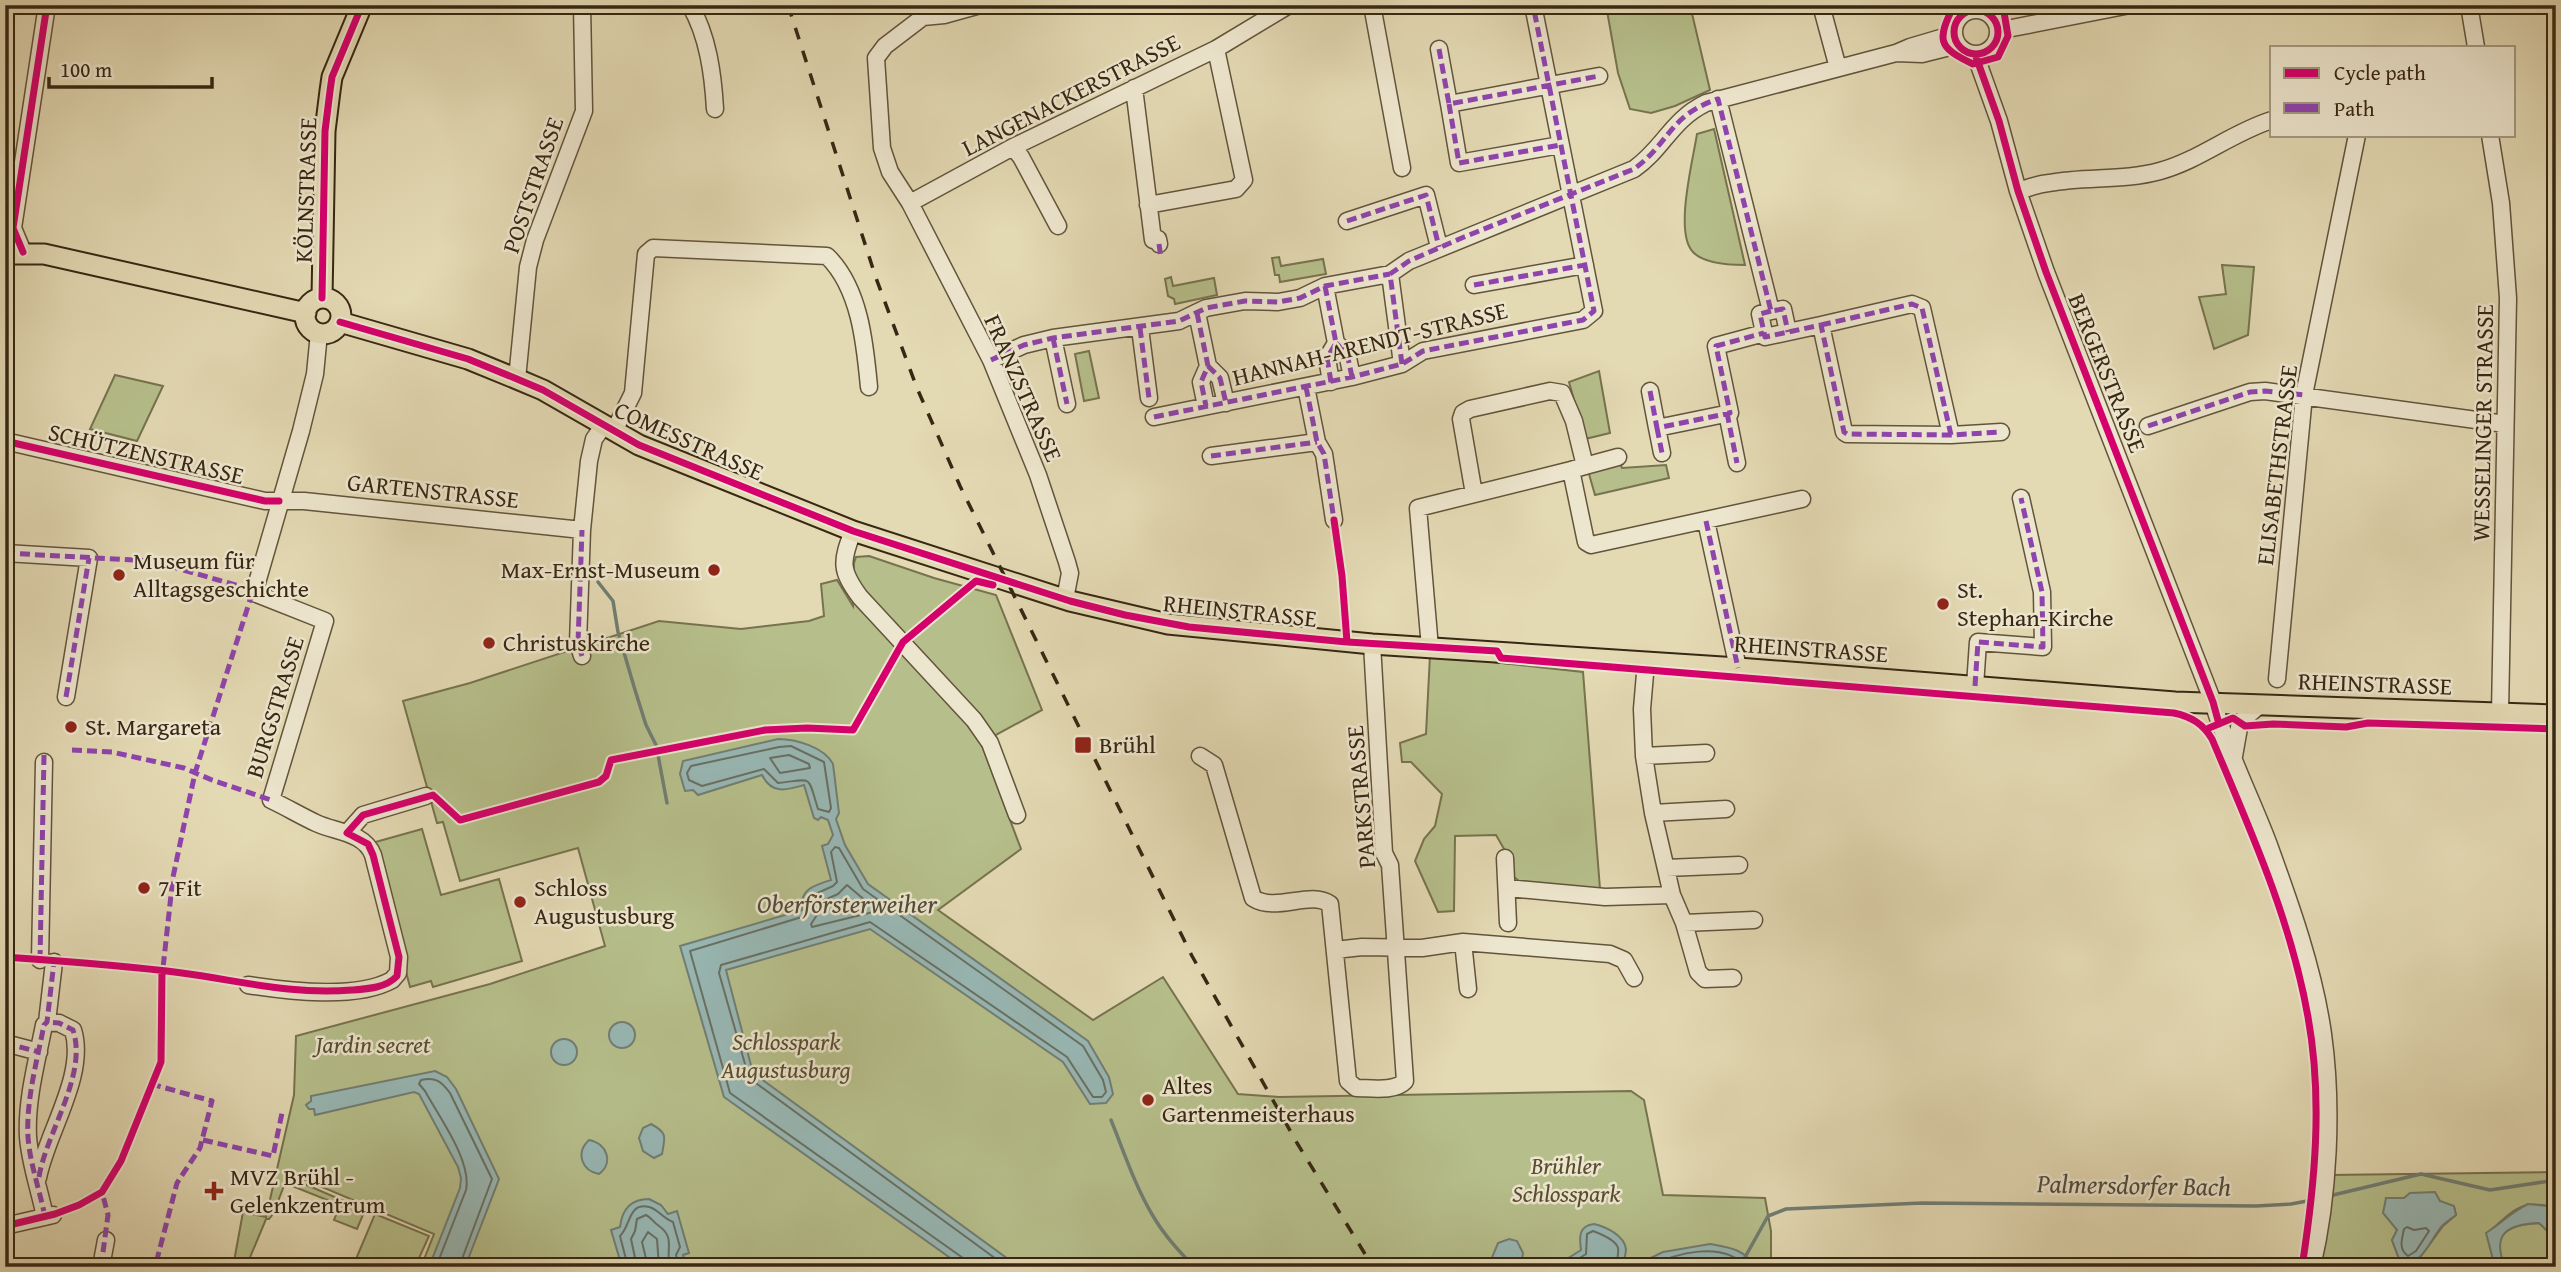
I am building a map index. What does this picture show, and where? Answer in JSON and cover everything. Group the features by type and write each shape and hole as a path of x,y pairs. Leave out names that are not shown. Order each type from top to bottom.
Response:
{"main road":[{"path":"359,12 376,5"},
{"name":"KÖLNSTRASSE","path":"322,298 326,131 330,91 332,77 359,12"},
{"path":"14,253 82,262 306,313"},
{"path":"322,298 338,305 342,316 341,322 334,330 319,333 307,324 306,313 309,304 322,298"},
{"name":"COMESSTRASSE","path":"341,322 457,356 517,379 543,390 668,458 853,531 1025,587"},
{"name":"RHEINSTRASSE","path":"1025,587 1168,624 1372,644 1738,668 2175,702 2556,715"}],"street":[{"path":"14,253 13,228 47,5"},
{"name":"POSTSTRASSE","path":"517,379 532,249 584,111 582,5"},
{"path":"690,5 697,18 709,57 715,109"},
{"path":"924,11 944,15 980,5"},
{"name":"LANGENACKERSTRASSE","path":"909,204 1013,147 1216,48 1289,5"},
{"path":"1372,5 1402,168"},
{"path":"1474,285 1585,265 1533,5"},
{"path":"1821,5 1838,68"},
{"path":"1996,26 2007,29 2130,5"},
{"path":"2469,5 2476,46"},
{"path":"1974,8 1987,13 1996,26 1997,40 1983,52 1962,50 1956,40 1954,27 1959,11 1974,8"},
{"name":"FRANZSTRASSE","path":"924,11 880,51 875,68 882,148 890,172 991,360 1038,475 1070,573 1065,599"},
{"path":"991,360 1024,345 1053,338 1179,321 1206,308 1245,301 1278,302 1300,298 1325,286 1390,274 1409,261 1439,247 1634,169 1648,159 1684,115 1718,99 1896,53 1910,47 1956,40"},
{"path":"1148,205 1237,189 1244,180 1216,48"},
{"path":"1439,49 1459,163 1560,145"},
{"name":"BERGERSTRASSE","path":"1983,52 2018,191 2046,272 2291,909 2309,971 2323,1035 2326,1094 2326,1186 2312,1267"},
{"path":"1448,104 1599,76"},
{"path":"1135,88 1153,240 1158,239 1159,244"},
{"path":"1718,99 1771,311"},
{"path":"2018,191 2048,183 2143,175 2162,170 2182,163 2255,125 2270,121"},
{"name":"ELISABETHSTRASSE","path":"2277,679 2304,396 2357,136"},
{"name":"WESSELINGER STRASSE","path":"2490,136 2501,203 2508,277 2500,713"},
{"path":"1013,147 1058,226"},
{"path":"1347,220 1426,195 1439,247"},
{"path":"582,656 578,631 582,530 589,461 594,439 609,428 633,393 646,254 653,248 827,256 846,281 860,327 869,387"},
{"name":"HANNAH-ARENDT-STRASSE","path":"1154,417 1352,377 1402,363 1423,351 1583,320 1594,311 1585,265"},
{"path":"1390,274 1402,363"},
{"path":"1325,286 1336,343 1347,353 1352,377"},
{"path":"1788,332 1783,309 1760,314 1765,337 1821,325 1912,304 1922,308 1951,435"},
{"path":"1197,313 1208,366 1220,378 1226,403"},
{"path":"1821,325 1844,432 1847,434 1951,435 2001,432"},
{"path":"1140,328 1149,398"},
{"path":"279,501 315,374 319,333"},
{"path":"1657,428 1730,413 1716,346 1764,333"},
{"path":"1053,338 1067,404"},
{"path":"1331,382 1327,358 1336,343"},
{"path":"1206,406 1201,382 1208,366"},
{"path":"1306,387 1317,442 1324,454 1334,520"},
{"path":"1474,494 1461,419 1463,413 1470,409 1550,391 1562,393 1574,421 1586,542 1589,545 1706,521 1746,503 1802,499"},
{"path":"1650,391 1662,453"},
{"path":"2148,426 2250,392 2265,391 2505,424"},
{"path":"1727,413 1737,463"},
{"name":"SCHÜTZENSTRASSE","path":"5,441 265,501 279,501"},
{"path":"1211,456 1317,442"},
{"path":"1430,648 1418,508 1618,457"},
{"path":"1975,686 1978,642 2043,647 2042,592 2021,498"},
{"name":"GARTENSTRASSE","path":"279,501 330,503 582,530"},
{"name":"BURGSTRASSE","path":"279,501 254,593 326,621 306,677 271,800 319,824 347,833"},
{"path":"1706,521 1738,668"},
{"path":"853,531 845,552 844,573 848,580 860,597 974,720 990,743 1017,815"},
{"path":"5,553 89,558 66,697"},
{"name":"PARKSTRASSE","path":"1335,950 1348,1081 1356,1088 1402,1085 1405,1081 1397,947 1390,864 1384,853 1372,644"},
{"path":"1646,662 1642,709 1644,756 1653,813 1672,895 1684,923 1698,972 1705,979 1733,978"},
{"path":"2234,759 2240,722 2260,705"},
{"path":"1644,756 1706,753"},
{"path":"1200,756 1214,765 1253,898 1269,904 1326,900 1333,910 1335,950 1362,947 1422,948 1464,942 1610,954 1624,960 1634,978"},
{"path":"5,1226 50,1215 30,1152 28,1128 39,1052 44,1025 47,1022 44,762"},
{"path":"248,985 301,991 341,991 380,986 397,976 397,945 373,855 368,844 347,833 363,815 426,796"},
{"path":"1653,813 1726,809"},
{"path":"1505,858 1508,923"},
{"path":"1666,868 1739,865"},
{"path":"1507,888 1605,897 1672,895"},
{"path":"1684,923 1754,920"},
{"path":"1464,942 1468,989"},
{"path":"38,1181 44,1154 69,1091 75,1055 73,1030 59,1023 47,1022"},
{"path":"5,1043 39,1052"},
{"path":"101,1267 106,1240"}],"green space":[{"path":"1606,5 1690,5 1710,90 1675,106 1651,113 1630,109 1618,73"},
{"path":"1714,129 1745,265 1704,259 1693,252 1688,243 1685,229 1686,196 1697,134"},
{"path":"1279,257 1281,266 1323,259 1326,274 1280,282 1279,275 1275,275 1272,258"},
{"path":"2222,265 2254,267 2248,335 2214,349 2199,297 2226,294"},
{"path":"1171,277 1173,286 1214,278 1217,295 1175,304 1174,299 1168,296 1165,279"},
{"path":"1089,351 1099,398 1084,401 1075,354"},
{"path":"1599,371 1610,433 1585,439 1569,382"},
{"path":"115,375 163,386 137,441 90,429"},
{"path":"1619,459 1622,468 1666,465 1669,478 1595,495 1587,467"},
{"name":"Schlosspark Augustusburg","path":"869,556 996,595 1042,710 981,743 1021,849 938,910 1093,1020 1163,977 1238,1094 1279,1097 1631,1091 1644,1100 1663,1195 1765,1198 1771,1231 1771,1267 421,1267 434,1234 289,1173 273,1214 266,1219 246,1267 233,1267 243,1212 266,1217 294,1095 296,1036 490,984 605,946 578,848 460,881 443,822 437,823 403,701 470,683 659,621 741,629 809,621 824,616 821,584 837,580 853,606 854,563 856,557"},
{"path":"1430,655 1583,672 1600,889 1519,881 1514,877 1508,856 1496,835 1455,836 1454,911 1438,912 1415,861 1424,839 1435,826 1442,794 1411,762 1402,762 1400,743 1426,734"},
{"path":"422,829 441,895 499,879 522,961 433,987 431,981 410,987 372,843"},
{"path":"2556,1172 2556,1207 2534,1204 2522,1207 2487,1233 2495,1267 2319,1267 2331,1175","holes":["2386,1198 2404,1198 2454,1207 2456,1215 2443,1226 2421,1256 2401,1264 2392,1240 2397,1231"]},
{"path":"295,1180 365,1210 357,1229 334,1220 340,1205 292,1186"},
{"path":"375,1214 429,1236 415,1267 353,1266"},
{"path":"2539,1223 2556,1239 2556,1262 2552,1267 2505,1267 2498,1253 2502,1237 2512,1228"}],"water":[{"name":"Oberförsterweiher","path":"778,739 809,745 823,753 833,764 839,813 836,819 845,845 868,884 1088,1041 1109,1077 1113,1094 1106,1103 1090,1104 1063,1062 870,929 726,970 753,1073 1019,1267 963,1267 724,1097 680,946 802,910 803,897 809,889 831,880 822,846 828,844 833,835 828,820 814,818 804,785 786,789 775,788 770,786 762,775 698,795 693,790 685,791 680,774 683,761"},
{"path":"622,1022 631,1026 635,1035 631,1044 622,1048 613,1044 609,1035 613,1026"},
{"path":"564,1039 573,1043 577,1052 573,1061 564,1065 555,1061 551,1052 555,1043"},
{"path":"435,1071 447,1077 456,1089 499,1179 465,1267 429,1267 460,1188 461,1178 458,1167 419,1094 414,1092 315,1115 314,1109 309,1109 306,1105 311,1101 311,1096"},
{"path":"651,1124 663,1133 664,1139 662,1154 654,1158 643,1151 639,1138 643,1128"},
{"path":"589,1140 600,1145 606,1154 604,1170 599,1174 588,1169 582,1161 582,1150"},
{"path":"2435,1192 2440,1201 2454,1206 2456,1215 2442,1226 2420,1256 2409,1263 2401,1264 2392,1240 2397,1230 2383,1213 2386,1198 2404,1198 2410,1193"},
{"path":"649,1199 661,1205 668,1214 677,1211 689,1253 683,1255 686,1267 622,1267 611,1230 620,1227 628,1206"},
{"path":"2528,1204 2556,1207 2556,1239 2539,1223 2511,1228 2501,1238 2501,1255 2505,1267 2495,1267 2486,1233"},
{"path":"1594,1224 1609,1230 1625,1244 1624,1267 1554,1267 1581,1250 1581,1232 1585,1227"},
{"path":"1509,1239 1517,1241 1523,1253 1521,1267 1488,1267 1498,1243"},
{"path":"1710,1244 1741,1253 1753,1267 1632,1267 1663,1252"}],"waterway":[{"name":"Palmersdorfer Bach","path":"598,582 613,601 618,632 635,690 646,725 656,745"},
{"name":"Palmersdorfer Bach","path":"658,755 667,803"},
{"name":"Palmersdorfer Bach","path":"1111,1120 1135,1181 1153,1216 1194,1267"},
{"name":"Palmersdorfer Bach","path":"2329,1196 2421,1174 2490,1190 2556,1180"},
{"name":"Palmersdorfer Bach","path":"1744,1259 1768,1216 1786,1209 1922,1203 2256,1206 2318,1199"}],"railway":[{"path":"788,5 876,278 917,388 960,486 1192,956 1297,1143 1373,1267"}],"marked path":[{"path":"1154,417 1352,377 1402,364 1423,351 1583,320 1594,311 1533,5"},
{"path":"1439,49 1449,104 1599,76"},
{"path":"1402,364 1390,274 1409,261 1464,237 1634,169 1679,121 1718,99 1771,311 1783,309 1788,332"},
{"path":"1449,104 1459,163 1560,145"},
{"path":"1347,221 1426,195 1439,247"},
{"path":"1159,244 1161,258"},
{"path":"1474,285 1585,265"},
{"path":"991,360 1024,345 1053,338 1179,321 1206,308 1245,301 1278,302 1300,298 1325,286 1390,274"},
{"path":"1325,286 1336,343 1327,358 1331,382"},
{"path":"1821,325 1912,304 1922,308 1951,435"},
{"path":"1771,311 1760,314 1765,337 1821,325 1844,432 1847,434 1951,435 2001,432"},
{"path":"1197,313 1208,366 1201,382 1206,406"},
{"path":"1140,328 1149,398"},
{"path":"1650,391 1657,428 1730,413 1716,346 1764,333"},
{"path":"1053,338 1067,404"},
{"path":"1336,343 1347,353 1352,377"},
{"path":"1208,366 1220,378 1226,403"},
{"path":"1306,387 1317,442 1324,454 1334,520"},
{"path":"2148,426 2250,392 2304,395"},
{"path":"1727,413 1737,463"},
{"path":"1657,428 1662,453"},
{"path":"1211,456 1317,442"},
{"path":"1975,686 1978,642 2043,647 2042,592 2021,498"},
{"path":"1706,521 1738,668"},
{"path":"582,530 578,643 582,656"},
{"path":"5,553 152,561 246,588 254,593 195,773 173,877 162,977"},
{"path":"66,697 89,558"},
{"path":"72,750 112,752 184,768 271,800"},
{"path":"40,960 44,755"},
{"path":"45,1217 31,1157 28,1123 33,1081 44,1025 47,1022 54,962"},
{"path":"39,1177 71,1085 76,1047 73,1030 59,1023 47,1022"},
{"path":"5,1043 39,1052"},
{"path":"151,1084 212,1101 200,1148 177,1183 155,1267"},
{"path":"203,1140 273,1156 282,1113"},
{"path":"101,1267 108,1215 102,1192"}],"cycle path":[{"path":"23,252 13,228 47,5"},
{"path":"322,298 325,131 330,91 332,77 362,5"},
{"path":"1954,5 1945,27 1944,41 1952,53 1973,64 1998,57 2008,36 2004,12 1990,5"},
{"path":"1976,10 1992,16 1998,32 1992,48 1976,54 1960,48 1954,32 1960,16 1976,10"},
{"path":"1975,54 2046,272 2213,702 2219,724"},
{"path":"340,322 468,359 543,390 639,445 853,531 1070,601 1125,615 1189,627 1347,642 1497,651 1501,658 2174,713 2192,719 2201,725 2212,739 2255,841 2280,910 2301,981 2313,1048 2316,1110 2314,1173 2302,1267"},
{"path":"5,441 265,501 279,501"},
{"path":"1334,520 1347,642"},
{"path":"5,957 138,968 308,991 358,990 382,985 397,976 399,957 373,855 368,844 347,833 363,815 433,795 460,820 599,782 606,776 611,760 765,730 853,730 903,642 976,581 993,585"},
{"path":"2209,728 2233,718 2245,726 2273,724 2346,727 2368,723 2556,729"},
{"path":"5,1226 55,1214 102,1192 121,1161 161,1062 162,971"}],"place":[{"name":"Max-Ernst-Museum","path":"714,570"},
{"name":"Museum für Alltagsgeschichte","path":"119,575"},
{"name":"St. Stephan-Kirche","path":"1943,604"},
{"name":"Christuskirche","path":"489,643"},
{"name":"St. Margareta","path":"71,727"},
{"name":"Brühl","path":"1083,745"},
{"name":"7 Fit","path":"144,888"},
{"name":"Schloss Augustusburg","path":"520,902"},
{"name":"Altes Gartenmeisterhaus","path":"1148,1100"},
{"name":"MVZ Brühl - Gelenkzentrum","path":"214,1191"}],"park label":[{"name":"Jardin secret","path":"373,1045"},
{"name":"Brühler Schlosspark","path":"1566,1180"}]}
